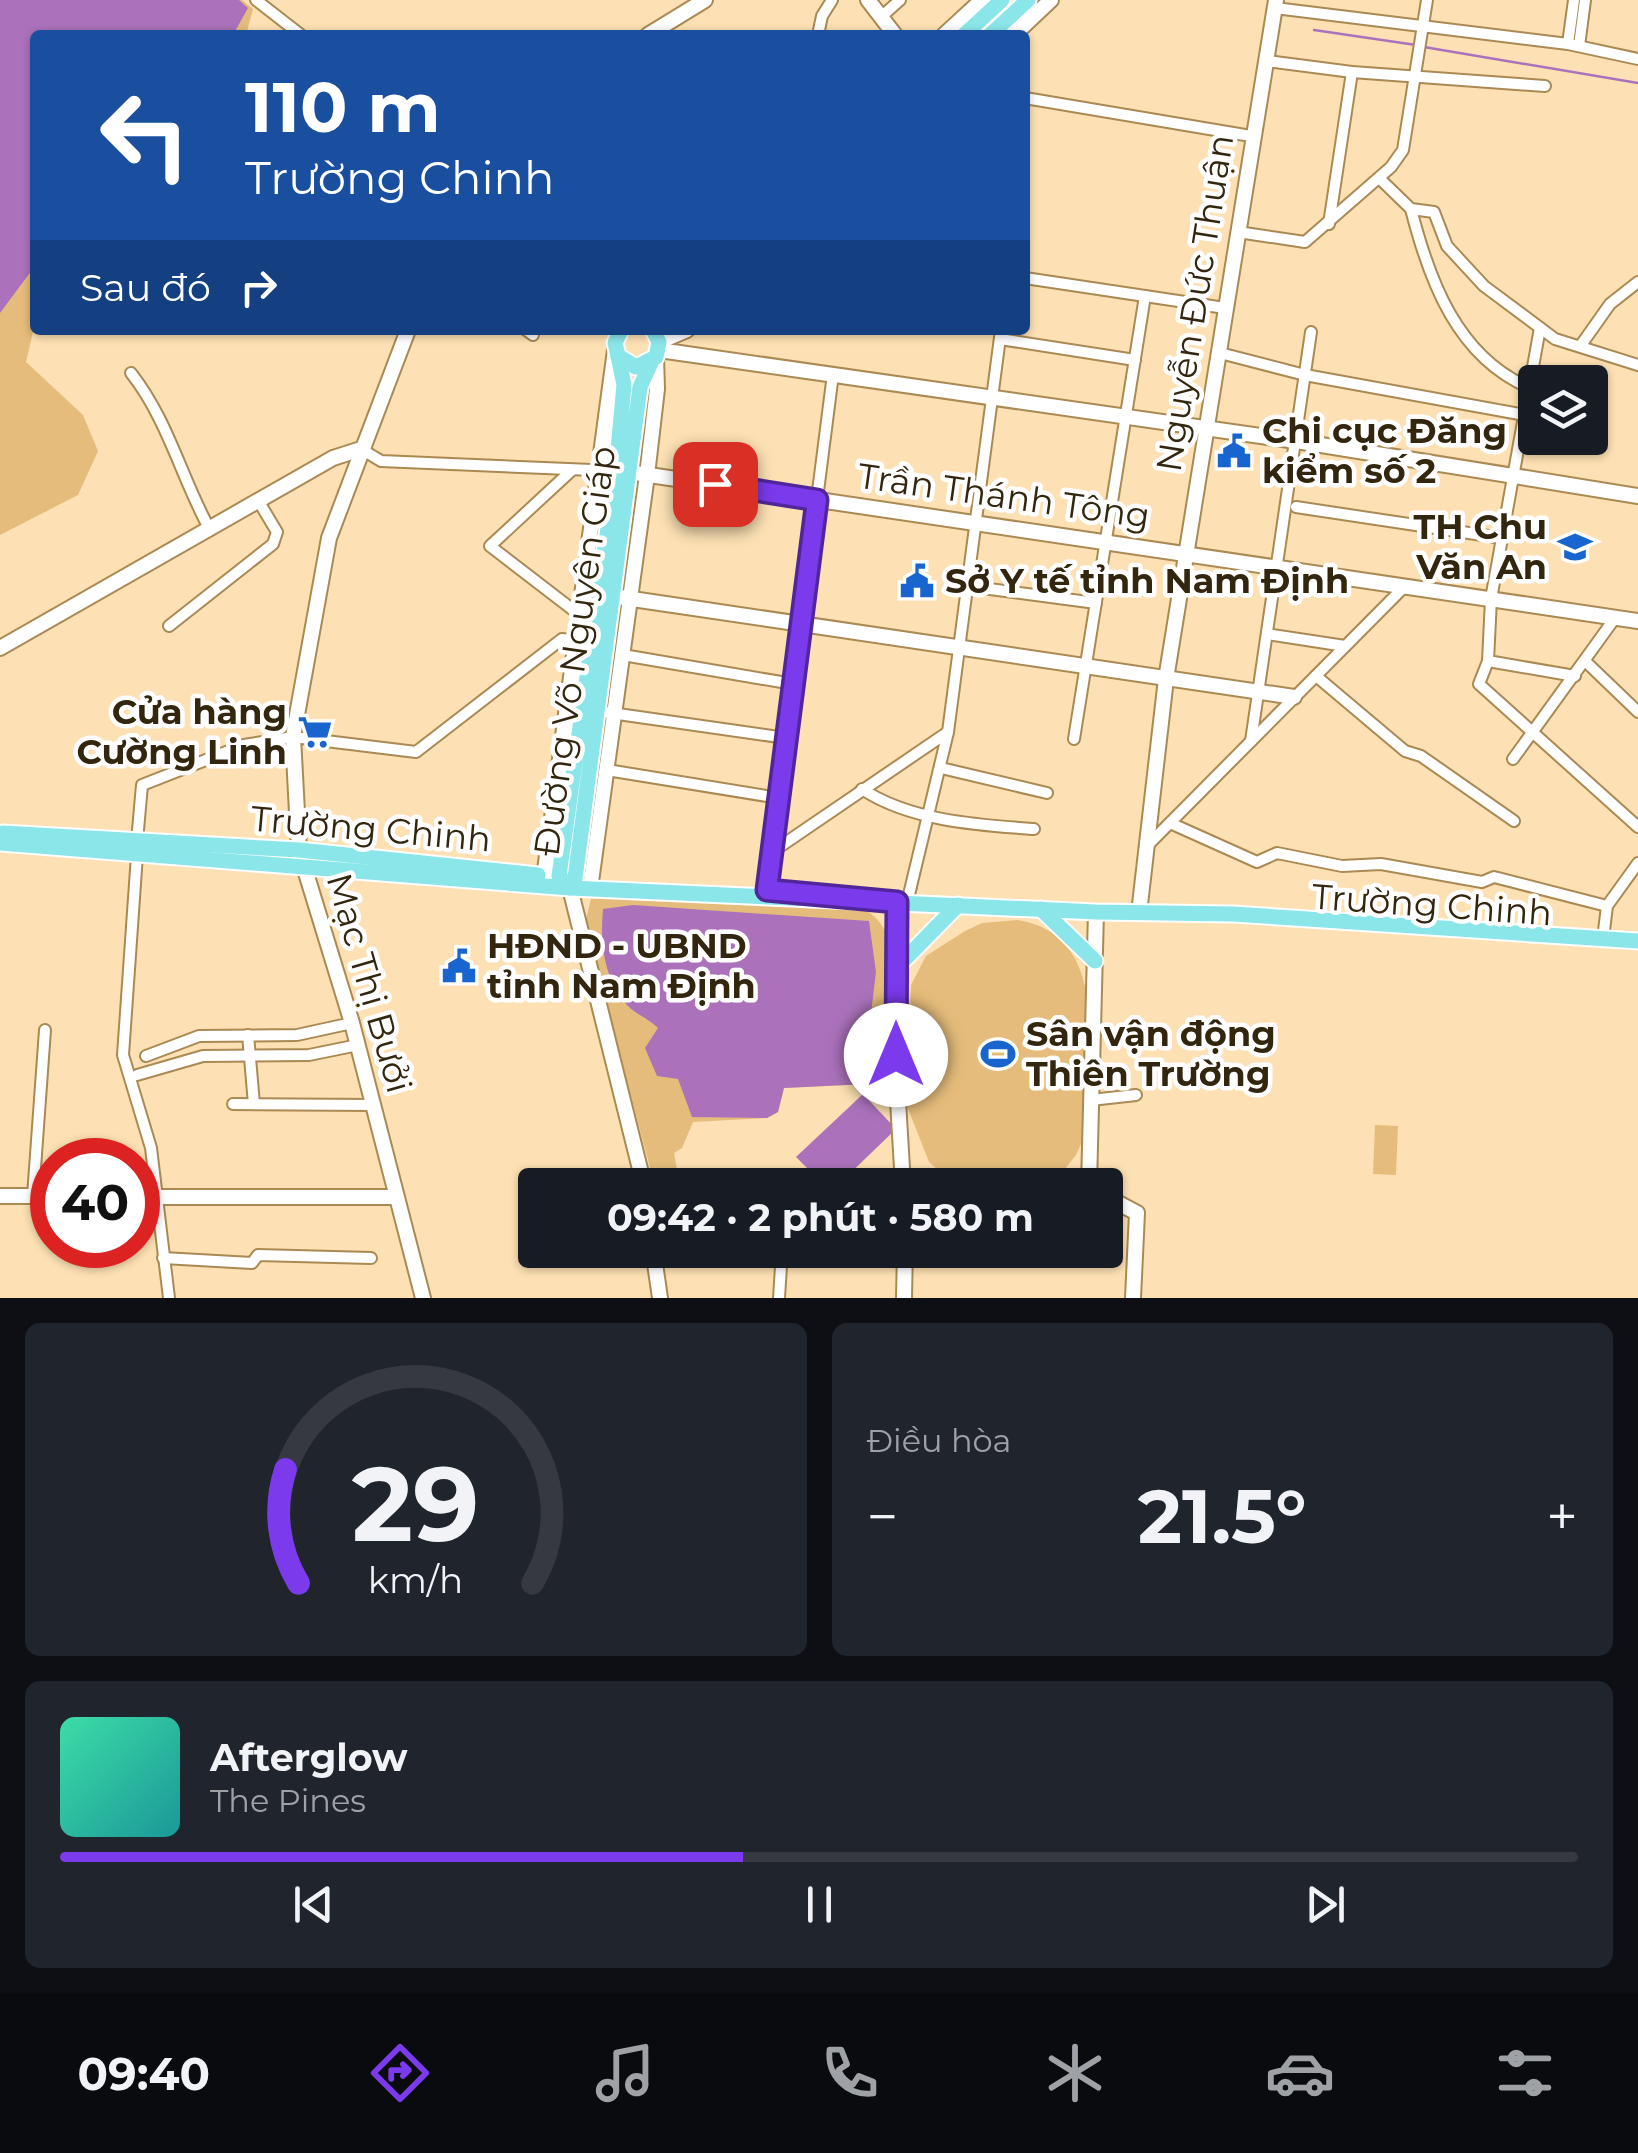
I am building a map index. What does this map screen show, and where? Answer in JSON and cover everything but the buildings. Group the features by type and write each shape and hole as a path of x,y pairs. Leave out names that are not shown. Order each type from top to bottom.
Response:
{"main road":[{"path":"969,30 1002,0"},
{"path":"995,30 1028,0"},
{"path":"620,335 617,353 629,366 657,344"},
{"name":"Đường Võ Nguyên Giáp","path":"567,881 597,712 632,473 640,387 657,344"},
{"name":"Đường Võ Nguyên Giáp","path":"567,881 585,641 632,473 617,353"},
{"name":"Trường Chinh","path":"0,833 305,868 767,890 856,899"},
{"name":"Trường Chinh","path":"0,842 299,850 567,881 1222,917 1236,922 1638,950"},
{"path":"899,965 958,905"},
{"path":"1041,909 1095,961"},
{"name":"Trường Chinh","path":"1222,917 1233,914 1638,941"}],"street":[{"path":"256,0 295,30"},
{"path":"656,30 705,0"},
{"path":"819,30 832,0"},
{"path":"868,0 892,30"},
{"path":"881,17 900,0"},
{"path":"949,30 982,0"},
{"path":"1019,30 1051,0"},
{"path":"1238,232 1305,242 1379,178 1403,150 1427,0"},
{"path":"1573,45 1574,0"},
{"path":"1573,45 1586,0"},
{"path":"1275,4 1422,28 1573,45 1638,59"},
{"name":"Nguyễn Đức Thuận","path":"1138,913 1166,679 1220,353 1250,136 1268,60 1275,4"},
{"path":"1268,60 1352,72 1545,86"},
{"path":"1328,224 1352,72"},
{"path":"1030,99 1250,136"},
{"path":"1379,178 1410,209 1420,244 1456,325 1491,367 1518,382"},
{"path":"1410,209 1434,212 1448,246 1464,268 1555,339 1638,365"},
{"path":"1030,279 1225,308"},
{"path":"1581,345 1610,304 1638,282"},
{"path":"1074,739 1145,296"},
{"path":"1534,365 1540,328"},
{"path":"1251,741 1311,332"},
{"name":"Mạc Thị Bưởi","path":"406,335 329,538 293,737 299,850 352,1022 423,1298"},
{"path":"903,1168 896,1064 902,902 948,732 1000,335"},
{"path":"1005,335 1135,360"},
{"path":"657,344 1638,496"},
{"name":"Đường Võ Nguyên Giáp","path":"585,641 580,616 617,353"},
{"path":"1220,353 1304,375 1518,414"},
{"path":"130,372 160,413 185,483 210,530"},
{"path":"767,890 833,374"},
{"path":"0,648 333,458 361,449"},
{"name":"Trần Thánh Tông","path":"361,449 382,461 632,473 1638,621"},
{"path":"1518,452 1491,599 1488,661 1478,684 1638,826"},
{"path":"573,469 490,546 580,616"},
{"name":"Đường Võ Nguyên Giáp","path":"567,881 606,770 615,714 630,599 632,473"},
{"path":"169,626 273,544 277,532 259,502"},
{"path":"1296,507 1502,538"},
{"path":"1144,849 1406,585"},
{"path":"967,586 1096,603"},
{"path":"612,596 1294,697"},
{"path":"1512,758 1615,618"},
{"path":"1267,634 1345,646"},
{"path":"148,1138 123,1055 142,785 244,746 293,737 416,752 562,639 585,641"},
{"path":"623,656 793,684"},
{"path":"1488,661 1575,676"},
{"path":"1585,662 1638,712"},
{"path":"1316,676 1405,751 1421,756 1514,821"},
{"path":"597,712 786,738"},
{"path":"772,852 948,732"},
{"path":"941,768 1048,793"},
{"path":"606,770 778,798"},
{"path":"862,789 885,804 927,814 1034,829"},
{"path":"1170,823 1257,862 1277,853 1342,866 1381,864 1482,882 1494,877 1607,906"},
{"path":"1604,938 1607,906 1638,862"},
{"path":"567,881 640,1168"},
{"path":"1089,1168 1096,912"},
{"path":"146,1056 200,1036 297,1035 352,1022"},
{"path":"37,1138 45,1030"},
{"path":"248,1036 254,1104"},
{"path":"137,1075 202,1056 309,1055 358,1045"},
{"path":"1091,1100 1136,1095"},
{"path":"233,1104 374,1106"},
{"path":"0,1196 30,1196"},
{"path":"160,1197 396,1197"},
{"path":"1123,1206 1137,1213 1134,1298"},
{"path":"160,1238 168,1298"},
{"path":"163,1258 252,1264 258,1255 371,1258"},
{"path":"656,1268 660,1298"},
{"path":"779,1298 781,1268"},
{"path":"904,1298 905,1268"}],"shaded area":[{"path":"0,0 242,0 253,9 247,30 30,30 32,335 26,362 83,415 98,451 78,495 0,535"},
{"path":"0,0 239,0 248,8 236,30 30,30 30,273 0,313"},
{"path":"607,893 867,911 882,925 894,964 891,1010 878,1074 867,1084 784,1088 778,1112 767,1118 693,1122 682,1148 674,1153 677,1168 650,1168 585,923 591,899"},
{"path":"633,905 869,921 876,972 868,1039 876,1063 867,1084 784,1088 778,1112 767,1118 692,1117 678,1079 657,1076 645,1048 658,1028 627,1005 608,971 602,934 603,909"},
{"name":"Sân vận động Thiên Trường","path":"1017,920 1048,931 1070,950 1082,977 1089,1008 1090,1042 1084,1137 1066,1168 936,1168 929,1162 907,1106 911,985 926,956 982,923"},
{"path":"863,1094 896,1129 856,1168 807,1168 796,1157"},
{"path":"1375,1125 1398,1126 1396,1175 1373,1174"}],"waterway":[{"path":"1314,30 1416,45"},
{"path":"1424,47 1638,83"}],"place":[{"name":"Chi cục Đăng kiểm số 2","path":"1234,451"},
{"name":"TH Chu Văn An","path":"1575,547"},
{"name":"Sở Y tế tỉnh Nam Định","path":"917,581"},
{"name":"Cửa hàng Cường Linh","path":"315,732"},
{"name":"HĐND - UBND tỉnh Nam Định","path":"459,966"},
{"name":"Sân vận động Thiên Trường","path":"998,1054"}],"route":[{"path":"715,484 817,500 767,890 897,902 896,1055"}]}
